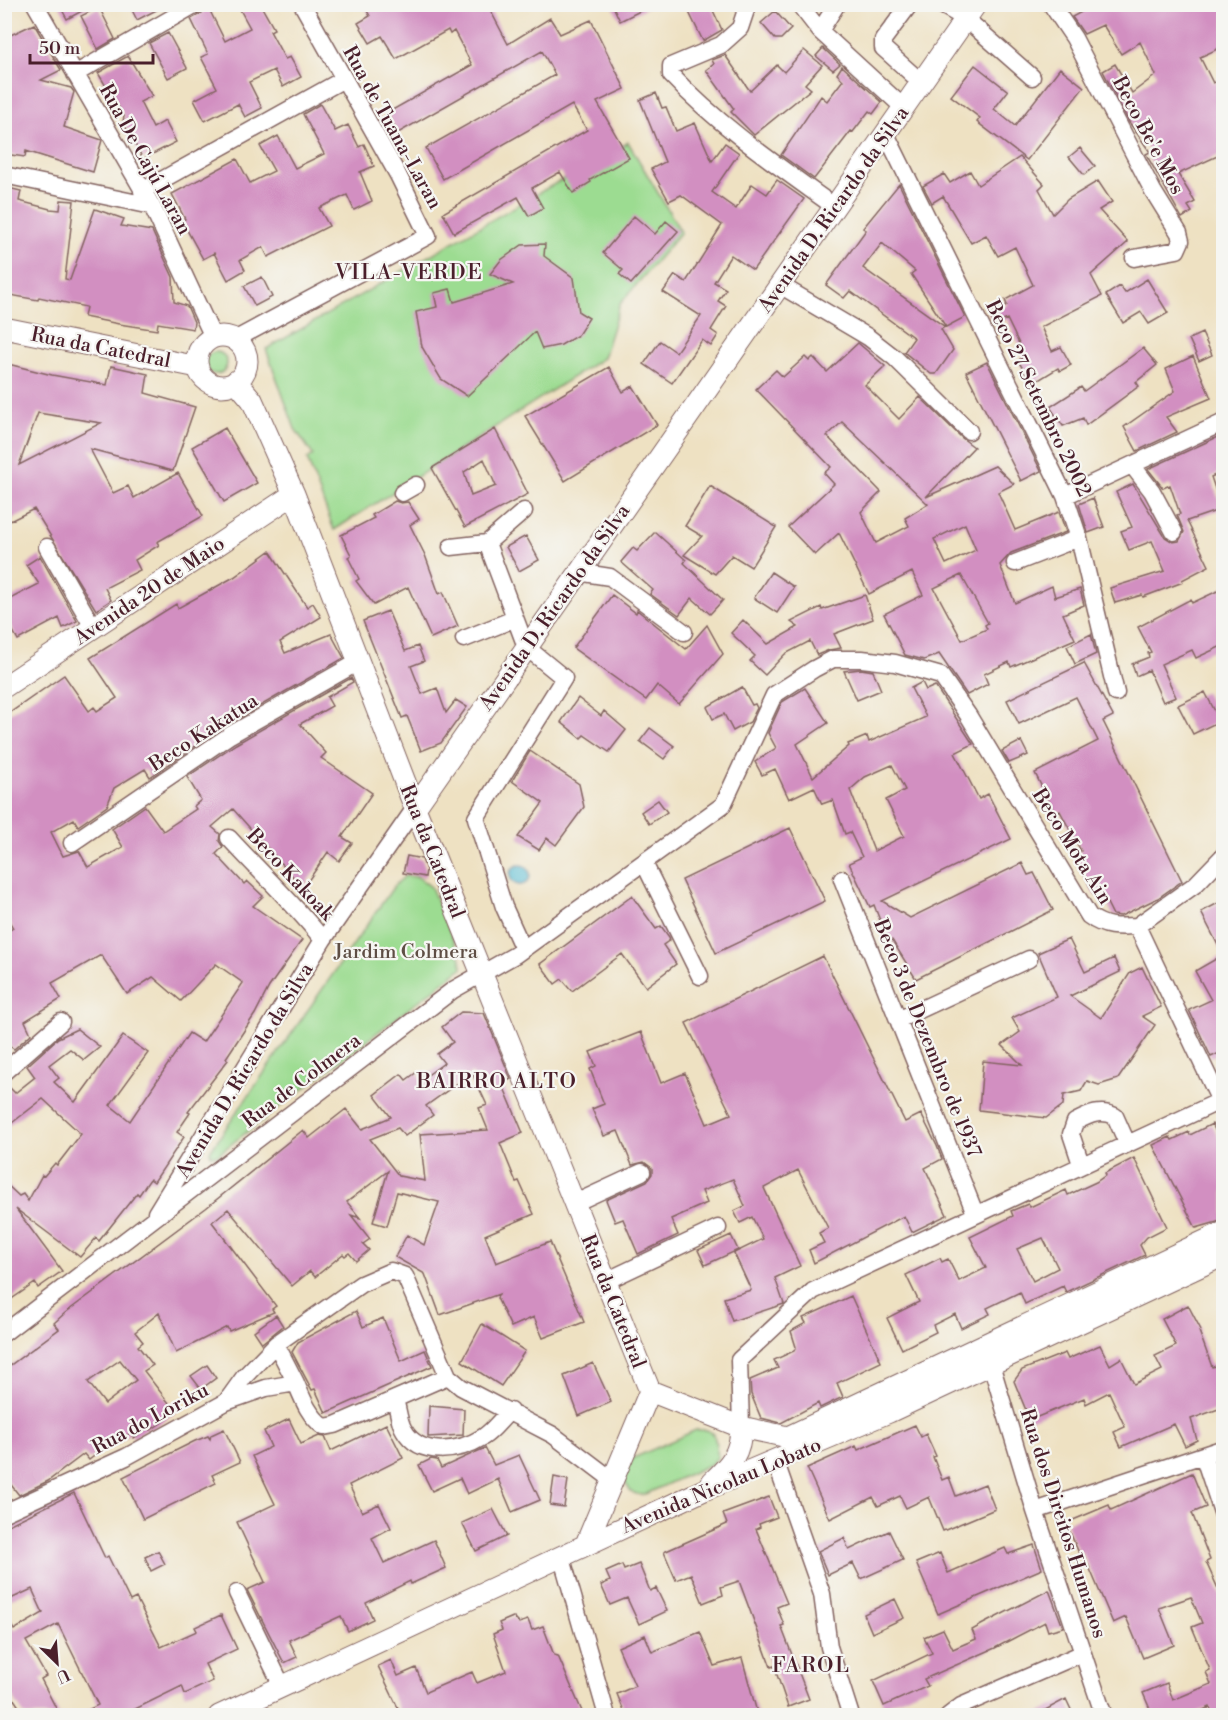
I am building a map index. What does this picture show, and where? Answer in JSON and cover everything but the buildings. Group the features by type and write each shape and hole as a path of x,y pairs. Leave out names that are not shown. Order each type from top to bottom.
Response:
{"main road":[{"name":"Avenida D. Ricardo da Silva","path":"414,808 971,12"},
{"name":"Rua da Catedral","path":"4,328 198,367"},
{"path":"213,337 236,339 246,352 248,360 246,368 237,381 229,385 213,384 207,380 198,367 198,355 203,345 213,337"},
{"name":"Rua da Catedral","path":"237,381 252,399 294,494 360,661 414,808 483,972 650,1391"},
{"name":"Avenida 20 de Maio","path":"4,687 294,494"},
{"name":"Avenida Nicolau Lobato","path":"219,1716 704,1490 843,1433 988,1354 1224,1232"},
{"name":"Avenida Nicolau Lobato","path":"741,1427 788,1437 1224,1255"},
{"path":"586,1544 611,1479 650,1391 741,1427 775,1460"},
{"path":"704,1490 735,1458 741,1444 741,1427"}],"street":[{"name":"Rua De Cajú Laran","path":"35,4 152,206 213,337"},
{"path":"75,74 196,4"},
{"name":"Rua de Tuana-Laran","path":"236,339 429,236 302,4"},
{"path":"748,4 740,28 721,45 670,66 671,75 695,101 742,140 835,207"},
{"path":"799,4 820,31 904,108"},
{"path":"820,31 837,4"},
{"path":"910,4 883,40 883,48 922,83"},
{"path":"940,4 971,12 1032,77"},
{"name":"Beco Be'e Mos","path":"1051,4 1074,38 1153,191 1179,233 1181,241 1177,250 1134,258"},
{"path":"142,191 344,79"},
{"name":"Beco 27 Setembro 2002","path":"886,136 1065,496 1079,538 1116,693"},
{"path":"4,175 152,206"},
{"path":"780,285 868,337 895,358 969,431"},
{"path":"1065,496 1224,422"},
{"path":"1132,465 1152,491 1174,532"},
{"path":"451,547 487,543 524,511"},
{"path":"1015,564 1079,538"},
{"path":"487,543 526,647 564,678 476,818 504,907 523,950"},
{"path":"47,547 93,627"},
{"path":"578,572 610,577 684,632"},
{"path":"464,639 514,619"},
{"name":"Beco Mota Ain","path":"774,695 833,659 862,659 895,663 941,676 968,715 1089,916 1099,924 1114,928 1137,926"},
{"name":"Beco Kakatua","path":"72,843 230,735 360,661"},
{"name":"Rua de Colmera","path":"4,1333 453,990 523,950 723,805 774,695"},
{"name":"Avenida D. Ricardo da Silva","path":"151,1222 323,940 414,808"},
{"name":"Beco Kakoak","path":"229,837 261,874 296,904 323,940"},
{"path":"741,1427 739,1360 813,1291 975,1213 1222,1100 1137,926 1196,884 1224,855"},
{"path":"644,863 700,976"},
{"name":"Beco 3 de Dezembro de 1937","path":"842,879 975,1213"},
{"path":"898,1020 1029,959"},
{"path":"4,1072 61,1022"},
{"path":"1081,1164 1071,1134 1075,1122 1089,1115 1105,1112 1115,1116 1127,1143"},
{"path":"575,1203 642,1172"},
{"path":"606,1281 718,1228"},
{"name":"Rua do Loriku","path":"4,1513 126,1457 226,1402 244,1377 276,1344 361,1284 391,1271 405,1276 448,1376"},
{"path":"276,1344 306,1406 315,1420 324,1427 335,1425 448,1376 461,1387 553,1435 611,1479"},
{"name":"Rua dos Direitos Humanos","path":"988,1354 1035,1511 1104,1716"},
{"path":"226,1402 266,1388 296,1383"},
{"path":"395,1399 402,1429 414,1443 427,1450 453,1449 483,1437 510,1411"},
{"path":"1035,1511 1224,1448"},
{"path":"1203,1455 1224,1518"},
{"path":"775,1460 822,1594 829,1647 851,1716"},
{"path":"561,1556 607,1716"},
{"path":"237,1593 282,1686"},
{"path":"948,1716 961,1706 1083,1653"}],"green space":[{"path":"628,142 681,232 620,304 603,358 334,530 307,459 313,455 295,429 266,349"},
{"path":"216,352 224,355 227,363 224,371 216,374 208,371 205,363 208,355"},
{"name":"Jardim Colmera","path":"405,876 418,877 431,887 461,959 462,968 217,1155 211,1155 210,1151 394,886"},
{"path":"696,1430 707,1430 714,1434 718,1457 711,1464 648,1493 640,1495 631,1492 624,1481 629,1460"}],"water":[{"path":"520,865 527,868 530,875 527,882 520,885 513,882 510,875 513,868"}],"district":[{"name":"VILA-VERDE","path":"409,272"},
{"name":"BAIRRO ALTO","path":"497,1081"},
{"name":"FAROL","path":"811,1665"}]}
